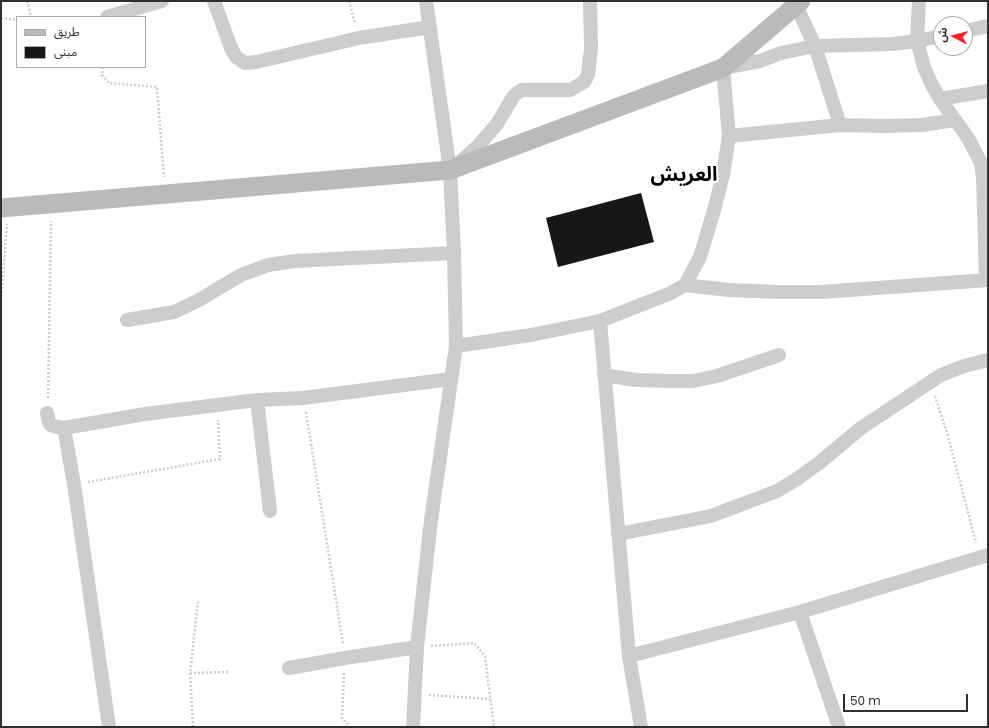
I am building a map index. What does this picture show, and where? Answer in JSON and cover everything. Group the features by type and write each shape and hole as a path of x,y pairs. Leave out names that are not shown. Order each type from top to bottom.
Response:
{"street":[{"path":"110,16 162,1"},
{"path":"214,1 231,48 236,57 245,62 256,62 358,38 430,27"},
{"path":"413,727 417,648 431,520 450,379 456,346 450,170 426,1"},
{"path":"450,170 478,146 497,124 517,93 522,90 570,90 584,82 588,75 591,48 590,1"},
{"path":"685,285 729,290 821,292 987,280 983,178 984,162 940,99 924,67 918,41 919,1"},
{"path":"723,68 796,3 815,46 840,125"},
{"path":"973,29 988,26"},
{"path":"5,208 450,170 723,68 760,61 780,53 815,46 892,44 933,38"},
{"path":"456,346 531,335 600,321 671,293 685,285 700,257 723,175 729,136 723,68"},
{"path":"940,99 988,91"},
{"path":"729,136 840,125 922,125 955,120"},
{"path":"127,320 174,312 199,300 241,276 268,265 295,261 454,253"},
{"path":"600,321 629,656 641,727"},
{"path":"604,375 636,380 693,381 717,376 779,355"},
{"path":"618,534 711,516 777,491 819,463 861,428 948,371 988,360"},
{"path":"47,412 48,422 51,425 57,428 64,428 145,414 257,400 303,398 450,379"},
{"path":"257,400 270,512"},
{"path":"64,428 74,484 109,727"},
{"path":"629,656 800,612 984,556"},
{"path":"800,612 839,727"},
{"path":"289,668 345,658 417,648"}],"path":[{"path":"27,1 31,16"},
{"path":"349,1 358,38"},
{"path":"1,18 16,20"},
{"path":"103,68 102,75 110,83 157,87 166,195"},
{"path":"47,412 52,204"},
{"path":"1,301 5,208"},
{"path":"931,382 984,556"},
{"path":"303,398 345,658 342,718 350,727"},
{"path":"74,484 220,459 218,405"},
{"path":"193,727 190,673 198,601"},
{"path":"417,648 474,643 485,656 494,727"},
{"path":"190,673 230,672"},
{"path":"415,694 490,699"}],"building":[{"path":"641,193 654,242 558,267 546,218"}],"district":[{"name":"العريش","path":"684,176"}]}
